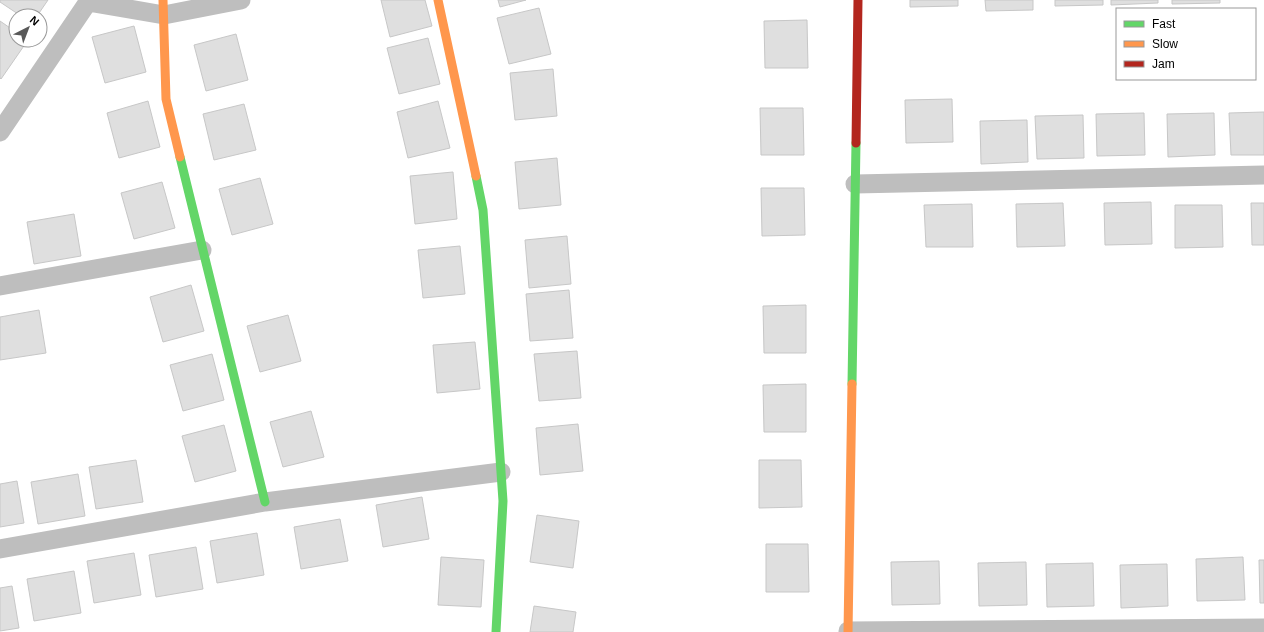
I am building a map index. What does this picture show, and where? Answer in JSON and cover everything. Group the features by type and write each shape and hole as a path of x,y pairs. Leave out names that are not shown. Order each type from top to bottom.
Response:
{"street":[{"path":"0,132 88,2 164,8 241,0"},
{"path":"438,0 483,210 503,501 496,632"},
{"path":"858,0 848,631 1264,628"},
{"path":"164,8 166,98 202,250 265,502"},
{"path":"855,184 1264,175"},
{"path":"0,286 202,250"},
{"path":"0,548 265,502 501,472"}],"building":[{"path":"0,0 48,0 42,8 9,8 0,2"},
{"path":"381,0 425,0 432,26 390,37"},
{"path":"498,0 526,0 500,7"},
{"path":"910,0 958,0 958,6 910,7"},
{"path":"985,0 1033,0 1033,10 986,11"},
{"path":"1055,0 1103,0 1103,5 1055,6"},
{"path":"1111,0 1158,0 1158,3 1111,5"},
{"path":"1172,0 1220,0 1220,3 1172,4"},
{"path":"539,8 551,54 509,64 497,18"},
{"path":"807,20 808,68 765,68 764,21"},
{"path":"0,21 8,26 8,48 22,48 1,79"},
{"path":"134,26 146,72 105,83 92,37"},
{"path":"236,34 248,80 206,91 194,45"},
{"path":"428,38 440,84 399,94 387,48"},
{"path":"553,69 557,116 515,120 510,73"},
{"path":"952,99 953,142 906,143 905,100"},
{"path":"148,101 160,147 119,158 107,113"},
{"path":"438,101 450,148 408,158 397,112"},
{"path":"244,104 256,150 214,160 203,114"},
{"path":"760,108 803,108 804,155 761,155"},
{"path":"1264,112 1264,155 1231,155 1229,113"},
{"path":"1144,113 1145,155 1097,156 1096,114"},
{"path":"1214,113 1215,155 1168,157 1167,114"},
{"path":"1083,115 1084,158 1037,159 1035,116"},
{"path":"1027,120 1028,162 981,164 980,121"},
{"path":"557,158 561,205 519,209 515,162"},
{"path":"453,172 457,219 415,224 410,176"},
{"path":"260,178 273,224 232,235 219,189"},
{"path":"162,182 175,228 134,239 121,193"},
{"path":"761,188 804,188 805,235 762,236"},
{"path":"1151,202 1152,244 1105,245 1104,203"},
{"path":"1063,203 1065,246 1017,247 1016,204"},
{"path":"1251,203 1264,203 1264,245 1252,245"},
{"path":"972,204 973,247 926,247 924,205"},
{"path":"1175,205 1222,205 1223,247 1175,248"},
{"path":"74,214 81,256 34,264 27,222"},
{"path":"567,236 571,284 529,288 525,240"},
{"path":"460,246 465,294 423,298 418,250"},
{"path":"191,285 204,331 163,342 150,297"},
{"path":"569,290 573,338 530,341 526,294"},
{"path":"806,305 806,353 764,353 763,306"},
{"path":"39,310 46,353 0,360 0,317"},
{"path":"288,315 301,361 260,372 247,326"},
{"path":"475,342 480,389 437,393 433,345"},
{"path":"577,351 581,398 539,401 534,354"},
{"path":"212,354 224,400 183,411 170,365"},
{"path":"806,384 806,432 764,432 763,385"},
{"path":"311,411 324,457 283,467 270,422"},
{"path":"578,424 583,471 540,475 536,428"},
{"path":"224,425 236,471 195,482 182,436"},
{"path":"136,460 143,502 96,509 89,467"},
{"path":"759,460 801,460 802,507 759,508"},
{"path":"78,474 85,516 38,524 31,482"},
{"path":"17,481 24,523 0,527 0,484"},
{"path":"422,497 429,539 383,547 376,505"},
{"path":"537,515 579,521 573,568 530,562"},
{"path":"340,519 348,561 301,569 294,527"},
{"path":"257,533 264,575 217,583 210,541"},
{"path":"766,544 808,544 809,592 766,592"},
{"path":"196,547 203,589 156,597 149,555"},
{"path":"134,553 141,595 94,603 87,561"},
{"path":"441,557 484,560 481,607 438,605"},
{"path":"1243,557 1245,600 1197,601 1196,559"},
{"path":"1259,560 1264,560 1264,603 1260,603"},
{"path":"939,561 940,604 892,605 891,562"},
{"path":"1026,562 1027,605 979,606 978,563"},
{"path":"1093,563 1094,606 1047,607 1046,564"},
{"path":"1167,564 1168,606 1121,608 1120,565"},
{"path":"74,571 81,613 34,621 27,579"},
{"path":"12,586 19,628 0,631 0,588"},
{"path":"534,606 576,612 573,632 530,632"}],"traffic: fast":[{"path":"852,384 856,143"},
{"path":"180,157 265,502"},
{"path":"476,176 483,210 503,501 496,632"}],"traffic: slow":[{"path":"163,0 166,99 180,157"},
{"path":"438,0 476,176"},
{"path":"848,632 852,384"}],"traffic: jam":[{"path":"856,143 858,0"}]}
